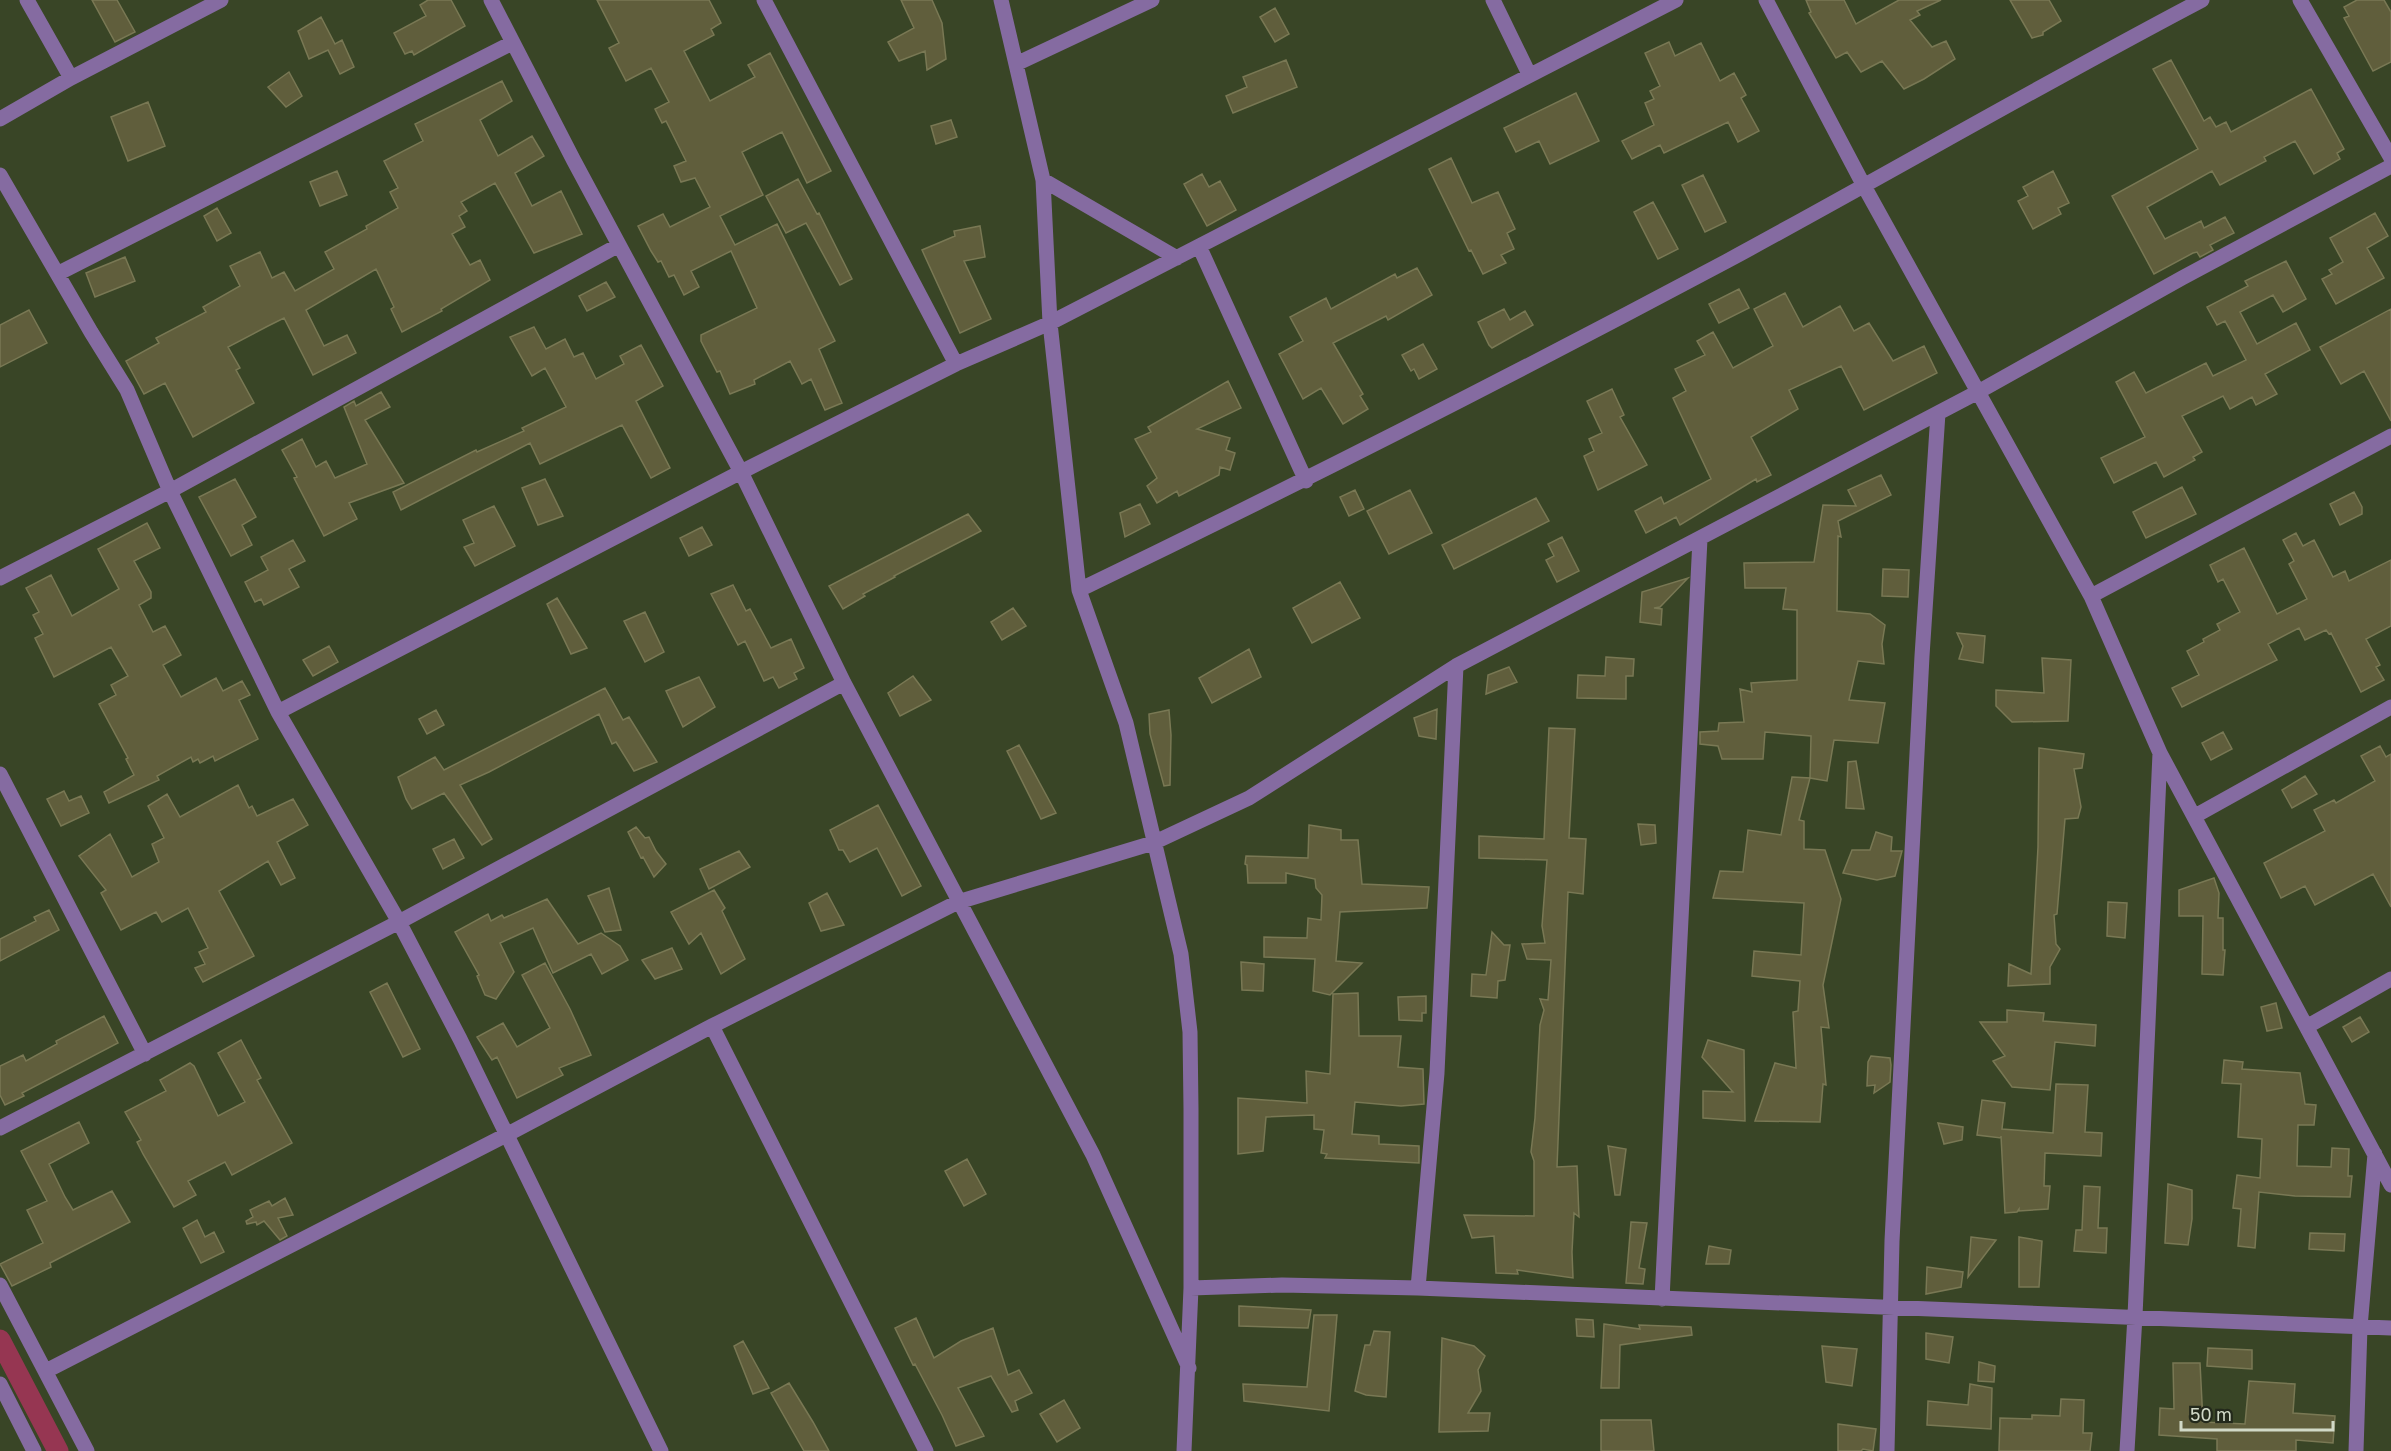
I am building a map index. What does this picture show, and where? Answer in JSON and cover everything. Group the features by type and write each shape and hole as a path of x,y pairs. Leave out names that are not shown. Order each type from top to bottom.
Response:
{"street":[{"path":"27,0 71,78"},
{"path":"0,119 71,78 221,0"},
{"path":"491,0 741,472 844,683 1093,1155 1189,1368"},
{"path":"764,0 956,364"},
{"path":"1001,0 1043,180 1050,324 1079,591 1126,723 1181,954 1190,1032 1191,1288 1184,1451"},
{"path":"1016,64 1152,0"},
{"path":"1493,0 1530,74"},
{"path":"278,712 741,472 956,364 1050,324 1676,0"},
{"path":"1766,0 1864,186 2091,596 2160,753 2391,1185"},
{"path":"1079,591 1306,481 1716,267 2078,66 2202,0"},
{"path":"2300,0 2391,158"},
{"path":"59,273 512,43"},
{"path":"46,1371 508,1134 712,1026 958,902 1153,843 1248,798 1456,666 1700,540 1978,392 2391,166"},
{"path":"0,175 127,390 170,491 278,712 399,922 508,1134 661,1451"},
{"path":"1043,180 1177,258"},
{"path":"0,578 170,491 619,245"},
{"path":"1199,246 1306,481"},
{"path":"1887,1451 1889,1308 1922,656 1938,413"},
{"path":"2091,596 2391,436"},
{"path":"1662,1299 1700,540"},
{"path":"1418,1288 1437,1073 1456,666"},
{"path":"0,1128 399,922 844,683"},
{"path":"2195,816 2391,707"},
{"path":"2127,1451 2160,753"},
{"path":"0,774 145,1054"},
{"path":"2308,1026 2391,979"},
{"path":"712,1026 926,1451"},
{"path":"2356,1451 2360,1327 2375,1154"},
{"path":"0,1285 87,1451"},
{"path":"1191,1288 1282,1285 1418,1288 2391,1328"},
{"path":"0,1384 34,1451"}],"building":[{"path":"92,0 117,0 135,32 115,42"},
{"path":"428,0 451,0 465,26 414,55 412,51 405,54 394,33 426,16 420,5"},
{"path":"597,0 709,0 721,23 711,29 714,35 684,51 710,101 755,77 748,65 770,53 831,171 807,183 782,132 742,152 763,195 720,216 735,245 777,224 835,341 819,349 842,403 825,410 811,379 802,384 790,361 754,380 755,384 730,394 720,371 717,372 701,341 701,335 757,308 731,251 691,271 699,287 684,295 674,275 669,277 661,261 658,262 638,226 663,214 670,227 710,207 695,178 681,182 674,166 686,161 666,121 662,123 655,109 669,102 651,68 626,81 609,48 619,43"},
{"path":"901,0 932,0 942,23 946,59 927,70 925,51 899,61 888,42 914,28"},
{"path":"1806,0 1844,0 1856,24 1899,0 1941,0 1917,11 1920,15 1910,20 1932,47 1946,41 1955,59 1904,89 1882,61 1861,72 1847,52 1836,58 1809,13 1811,12"},
{"path":"2010,0 2049,0 2061,21 2043,32 2043,35 2032,38"},
{"path":"2357,0 2384,0 2391,12 2391,62 2373,71 2344,18 2349,16 2344,7"},
{"path":"1275,8 1289,34 1275,42 1260,17"},
{"path":"321,17 335,44 342,40 354,67 340,74 328,50 309,59 298,31"},
{"path":"1669,42 1675,56 1701,43 1720,81 1734,73 1746,95 1741,98 1759,131 1738,142 1728,122 1664,153 1660,145 1632,159 1622,141 1654,125 1645,103 1654,99 1650,91 1660,86 1645,53"},
{"path":"1286,60 1297,87 1233,113 1226,96 1247,87 1243,77"},
{"path":"2171,60 2204,121 2210,117 2216,127 2226,122 2231,132 2311,89 2344,149 2337,153 2340,159 2314,174 2295,141 2264,157 2266,161 2220,185 2212,171 2147,207 2165,239 2201,221 2204,228 2225,217 2234,233 2210,245 2213,250 2200,257 2197,252 2193,253 2154,274 2112,196 2198,149 2153,69"},
{"path":"289,72 302,96 286,107 268,87"},
{"path":"502,81 512,101 480,120 498,156 532,136 544,156 515,173 532,206 561,191 582,234 534,253 495,183 461,202 467,211 459,216 465,227 452,234 470,265 480,260 490,280 441,309 442,311 402,332 391,309 394,307 376,269 306,310 324,346 347,335 356,353 313,375 284,318 268,326 228,347 240,368 236,370 254,403 193,437 165,383 144,394 126,361 159,343 156,338 206,312 203,307 240,286 230,266 260,252 272,278 284,272 295,291 334,269 325,252 367,229 366,226 398,208 390,192 398,188 384,161 423,141 415,124"},
{"path":"1576,93 1599,141 1550,164 1539,141 1516,152 1504,128"},
{"path":"148,102 165,146 128,161 111,117"},
{"path":"951,120 957,137 936,144 931,126"},
{"path":"1451,158 1472,203 1498,192 1515,229 1507,233 1514,249 1501,255 1506,263 1483,274 1471,250 1469,251 1429,169"},
{"path":"337,171 347,195 320,206 310,182"},
{"path":"2053,171 2069,203 2058,208 2061,214 2033,229 2018,201 2028,196 2023,187"},
{"path":"1202,174 1209,187 1220,181 1236,210 1207,226 1184,184"},
{"path":"1703,175 1726,222 1705,232 1682,185"},
{"path":"798,179 817,214 819,213 852,279 840,285 806,223 786,233 766,196"},
{"path":"1653,202 1678,249 1658,259 1634,212"},
{"path":"217,208 231,233 217,241 204,216"},
{"path":"2375,213 2388,236 2367,248 2384,278 2336,304 2322,279 2332,274 2329,270 2343,262 2330,238"},
{"path":"980,226 985,257 964,261 991,319 960,333 922,250 955,236 954,231"},
{"path":"125,257 135,281 95,297 86,273"},
{"path":"2286,261 2306,299 2283,312 2273,295 2240,312 2257,344 2296,323 2310,350 2265,374 2277,394 2256,405 2252,397 2230,409 2223,396 2182,416 2202,452 2193,457 2195,460 2164,477 2156,462 2114,483 2101,458 2145,437 2116,382 2134,372 2146,393 2206,363 2213,376 2246,360 2225,321 2217,325 2207,307 2248,286 2245,281"},
{"path":"1417,268 1432,295 1388,320 1386,316 1333,343 1363,394 1360,396 1368,409 1343,424 1321,388 1303,399 1279,354 1303,341 1290,317 1326,298 1331,309 1395,274 1397,278"},
{"path":"606,282 615,297 587,311 579,296"},
{"path":"1739,289 1749,308 1719,323 1709,304"},
{"path":"1785,293 1803,327 1840,306 1854,331 1869,323 1893,361 1924,346 1937,373 1864,410 1841,366 1789,390 1798,409 1751,437 1771,475 1757,482 1756,479 1680,525 1676,517 1646,533 1635,511 1661,497 1664,504 1711,479 1673,398 1686,391 1675,369 1705,355 1697,341 1713,332 1733,368 1773,346 1754,309"},
{"path":"1504,309 1510,320 1525,311 1533,325 1492,348 1478,322"},
{"path":"2391,309 2391,421 2364,371 2341,384 2320,347"},
{"path":"29,310 47,343 0,367 0,325"},
{"path":"534,327 546,349 565,339 574,357 583,353 596,379 624,364 620,356 641,345 663,386 636,401 670,468 651,478 622,425 540,464 530,443 401,510 393,492 476,450 477,452 524,431 522,428 566,407 545,368 532,376 510,337"},
{"path":"1423,344 1437,369 1419,379 1414,369 1411,371 1402,355"},
{"path":"1228,381 1241,408 1197,429 1230,438 1226,450 1235,453 1230,470 1220,467 1219,475 1179,496 1177,491 1157,503 1147,486 1157,478 1135,439 1151,432 1148,427"},
{"path":"1612,389 1624,415 1620,417 1647,465 1598,490 1584,456 1594,451 1589,439 1602,433 1587,401"},
{"path":"381,392 390,407 365,420 404,483 349,503 357,519 324,536 282,450 302,439 316,467 326,461 335,478 367,464 344,407 354,401 356,406"},
{"path":"1881,475 1891,495 1838,521 1841,537 1838,536 1837,611 1870,614 1885,625 1882,644 1884,664 1858,661 1849,700 1885,703 1878,743 1834,740 1827,781 1810,778 1811,736 1765,732 1763,759 1722,759 1718,746 1700,744 1700,732 1718,731 1719,723 1744,722 1740,689 1752,692 1751,683 1797,680 1797,610 1783,609 1786,588 1745,588 1744,563 1814,562 1823,505 1856,506 1848,490"},
{"path":"235,479 256,517 242,525 252,545 231,556 199,497"},
{"path":"545,479 563,516 538,525 522,488"},
{"path":"2182,487 2196,514 2146,538 2133,512"},
{"path":"1355,490 1364,509 1349,516 1340,497"},
{"path":"1410,490 1432,533 1389,554 1367,511"},
{"path":"2354,492 2362,507 2362,514 2340,525 2330,504"},
{"path":"1536,498 1549,521 1454,569 1442,545"},
{"path":"1140,504 1150,524 1125,537 1120,513"},
{"path":"494,506 515,546 475,566 464,547 474,543 463,520"},
{"path":"968,514 981,531 894,576 843,609 829,586"},
{"path":"147,523 160,548 134,561 151,592 151,598 139,605 153,632 165,626 181,655 163,665 181,697 216,678 223,691 242,681 250,695 239,700 258,739 215,761 213,756 200,763 198,759 193,762 191,757 157,776 159,780 109,803 104,792 134,775 126,759 128,758 99,704 116,695 111,685 128,676 111,647 54,677 35,638 43,634 33,615 39,612 26,588 51,575 72,616 119,589 98,549"},
{"path":"702,527 712,545 689,556 680,538"},
{"path":"2296,533 2303,546 2314,540 2333,577 2345,571 2349,581 2391,560 2391,626 2366,639 2380,665 2376,667 2384,680 2361,692 2331,633 2329,634 2326,630 2305,640 2299,628 2268,644 2277,660 2182,707 2172,688 2199,675 2187,651 2220,630 2217,624 2240,612 2223,579 2218,582 2210,565 2244,548 2277,614 2307,599 2289,564 2294,561 2283,540"},
{"path":"1562,537 1579,571 1557,582 1546,560 1554,556 1548,544"},
{"path":"293,540 305,561 289,569 299,587 264,605 261,599 255,602 245,582 268,570 261,557"},
{"path":"1883,569 1909,570 1908,597 1882,596"},
{"path":"1688,578 1660,607 1654,608 1662,609 1661,625 1640,622 1642,592"},
{"path":"1340,582 1360,618 1312,643 1293,608"},
{"path":"733,585 746,611 750,609 771,648 791,639 804,668 794,673 797,679 779,688 773,677 764,681 745,641 738,645 711,594"},
{"path":"557,598 587,648 571,654 547,604"},
{"path":"1013,608 1026,626 1002,640 991,622"},
{"path":"645,612 664,652 645,662 624,621"},
{"path":"1957,633 1985,636 1983,663 1959,659 1963,646"},
{"path":"329,646 338,662 313,676 303,660"},
{"path":"1249,649 1261,677 1212,703 1199,678"},
{"path":"1606,657 1634,659 1633,676 1626,676 1626,699 1577,698 1578,675 1605,676"},
{"path":"2042,658 2071,660 2068,721 2012,722 1996,706 1996,690 2044,693"},
{"path":"1509,667 1517,682 1486,694 1488,675"},
{"path":"913,676 931,700 900,716 888,693"},
{"path":"699,677 715,707 683,727 666,691"},
{"path":"605,688 623,720 629,717 657,762 634,771 616,742 612,744 599,714 460,785 492,839 482,845 444,793 412,809 406,799 398,777 435,757 444,770"},
{"path":"1437,709 1436,739 1419,736 1414,718"},
{"path":"436,710 444,725 427,734 419,719"},
{"path":"1169,710 1170,785 1164,786 1150,734 1149,714"},
{"path":"1549,728 1575,729 1569,838 1586,839 1583,894 1568,892 1557,1167 1577,1166 1579,1217 1574,1213 1573,1278 1517,1270 1518,1274 1496,1273 1494,1236 1472,1238 1464,1215 1534,1216 1534,1161 1531,1152 1540,1025 1544,1010 1540,999 1548,1000 1551,960 1527,959 1522,944 1545,943 1542,926 1547,860 1479,858 1479,836 1544,839"},
{"path":"2223,732 2232,749 2211,760 2202,743"},
{"path":"1019,745 1056,813 1041,819 1007,751"},
{"path":"2380,746 2386,757 2391,754 2391,907 2373,874 2315,905 2305,886 2281,898 2264,863 2325,831 2314,810 2334,800 2336,803 2375,781 2361,756"},
{"path":"2039,748 2084,754 2082,768 2074,769 2081,807 2078,818 2065,819 2057,914 2054,915 2056,944 2060,949 2050,967 2050,984 2008,986 2009,964 2031,974 2038,847"},
{"path":"1856,761 1864,809 1846,808 1848,762"},
{"path":"2305,776 2317,794 2292,808 2282,790"},
{"path":"1792,777 1810,778 1799,820 1804,821 1804,849 1825,850 1841,899 1823,985 1829,1028 1821,1027 1826,1085 1823,1084 1820,1122 1755,1121 1775,1063 1796,1068 1793,1012 1798,1011 1800,981 1752,976 1754,951 1801,955 1804,903 1713,898 1720,871 1743,872 1748,830 1781,835"},
{"path":"238,785 249,808 252,806 257,816 293,799 308,825 277,842 295,878 281,885 268,861 219,891 254,956 203,982 195,968 205,964 199,952 208,948 188,908 162,922 156,912 121,930 101,893 106,890 79,856 110,834 132,877 159,862 152,844 164,838 148,806 167,794 180,817"},
{"path":"64,791 69,801 81,796 89,813 61,826 47,799"},
{"path":"878,805 921,886 902,896 877,848 850,862 843,850 839,850 830,830"},
{"path":"1638,824 1655,825 1656,843 1641,845"},
{"path":"1309,825 1341,830 1341,840 1358,840 1362,884 1429,887 1427,908 1340,912 1336,961 1362,963 1330,995 1313,991 1315,959 1264,957 1264,937 1307,938 1308,918 1321,920 1322,895 1316,888 1315,879 1286,873 1286,883 1248,883 1247,865 1245,864 1246,856 1308,858"},
{"path":"636,827 645,838 649,837 666,864 654,877 628,832"},
{"path":"1876,832 1892,837 1891,851 1902,851 1895,876 1877,880 1843,873 1852,850 1870,850"},
{"path":"454,839 464,858 443,869 433,849"},
{"path":"739,851 750,867 709,889 700,869"},
{"path":"2214,878 2219,893 2218,918 2223,918 2223,950 2225,950 2223,975 2202,974 2203,916 2179,916 2179,890"},
{"path":"609,888 621,930 605,932 588,896"},
{"path":"714,890 725,908 722,911 745,959 721,974 701,933 689,944 671,912"},
{"path":"827,893 844,925 821,931 809,903"},
{"path":"547,899 578,944 601,933 620,946 628,960 602,974 591,954 553,973 533,928 500,943 514,972 496,999 485,995 477,976 479,975 455,932 488,914 491,921 502,915 504,918"},
{"path":"2108,902 2127,903 2125,938 2107,936"},
{"path":"49,910 59,930 0,961 0,939 36,921 34,917"},
{"path":"1492,932 1504,945 1510,945 1505,980 1498,981 1497,998 1471,996 1472,974 1486,975"},
{"path":"672,948 682,969 655,979 642,960"},
{"path":"1241,962 1264,964 1263,991 1242,990"},
{"path":"545,963 591,1055 559,1068 563,1075 517,1098 497,1057 492,1060 477,1037 503,1023 517,1047 550,1028 522,975"},
{"path":"387,983 420,1049 403,1057 370,992"},
{"path":"1358,993 1359,1036 1401,1036 1398,1067 1423,1069 1424,1104 1401,1106 1355,1102 1352,1134 1379,1136 1379,1144 1419,1146 1419,1163 1325,1158 1327,1154 1321,1153 1324,1130 1314,1129 1314,1115 1266,1117 1263,1151 1238,1154 1238,1098 1307,1103 1306,1071 1330,1074 1333,994"},
{"path":"1426,996 1426,1013 1422,1013 1422,1021 1399,1020 1398,997"},
{"path":"2276,1003 2282,1028 2267,1031 2261,1007"},
{"path":"2007,1010 2044,1013 2043,1021 2096,1025 2095,1046 2055,1042 2050,1090 2012,1087 1993,1061 2005,1056 1980,1022 2007,1022"},
{"path":"104,1016 118,1043 22,1093 24,1096 5,1105 0,1095 0,1066 23,1055 26,1061 57,1044 56,1041"},
{"path":"2360,1017 2369,1032 2352,1042 2343,1027"},
{"path":"241,1040 261,1078 257,1080 292,1143 232,1175 225,1162 188,1181 196,1195 174,1207 143,1154 137,1142 141,1140 125,1112 166,1091 160,1080 190,1063 194,1066 218,1116 245,1102 218,1053"},
{"path":"1708,1040 1744,1050 1745,1121 1703,1118 1703,1091 1733,1092 1702,1057"},
{"path":"1871,1056 1890,1058 1891,1065 1890,1082 1874,1093 1875,1085 1867,1086 1868,1062"},
{"path":"2224,1060 2243,1062 2242,1069 2300,1073 2305,1104 2316,1105 2314,1125 2298,1125 2297,1166 2331,1167 2332,1148 2349,1149 2348,1176 2352,1176 2350,1197 2295,1196 2259,1192 2255,1248 2238,1246 2241,1209 2233,1208 2237,1175 2260,1178 2262,1139 2238,1137 2241,1084 2222,1083"},
{"path":"2056,1084 2088,1085 2085,1132 2102,1133 2101,1156 2045,1153 2044,1186 2050,1186 2048,1209 2019,1211 2019,1209 2017,1212 2005,1213 2001,1136 2001,1138 1977,1135 1982,1100 2005,1103 2002,1129 2053,1133"},
{"path":"79,1122 89,1143 49,1164 65,1197 73,1210 112,1191 130,1222 50,1263 51,1267 12,1286 0,1264 43,1243 27,1210 47,1201 21,1151"},
{"path":"1938,1123 1963,1127 1962,1140 1944,1144"},
{"path":"1608,1146 1626,1149 1620,1195 1615,1195"},
{"path":"967,1159 986,1194 964,1206 945,1171"},
{"path":"2168,1184 2192,1190 2192,1219 2188,1245 2165,1243"},
{"path":"2084,1186 2100,1187 2098,1228 2107,1228 2106,1253 2074,1251 2076,1230 2082,1230"},
{"path":"285,1198 293,1215 278,1218 287,1236 280,1240 264,1221 257,1225 256,1222 247,1224 246,1221 253,1217 250,1210 269,1201 272,1206"},
{"path":"197,1220 205,1237 214,1232 224,1252 201,1263 183,1228"},
{"path":"1631,1222 1647,1223 1639,1268 1645,1269 1643,1284 1626,1283"},
{"path":"2310,1233 2345,1234 2344,1251 2309,1249"},
{"path":"1971,1237 1996,1240 1968,1277"},
{"path":"2019,1237 2042,1241 2039,1287 2019,1287"},
{"path":"1709,1246 1731,1250 1729,1264 1706,1264"},
{"path":"1927,1267 1963,1272 1961,1287 1926,1294"},
{"path":"1239,1306 1311,1310 1308,1328 1239,1326"},
{"path":"1314,1315 1337,1315 1329,1411 1244,1401 1243,1384 1307,1387"},
{"path":"916,1318 934,1358 961,1341 993,1328 1008,1375 1019,1370 1032,1393 1015,1401 1018,1410 1012,1412 991,1376 958,1388 984,1436 956,1446 895,1328"},
{"path":"1576,1319 1593,1320 1594,1337 1577,1336"},
{"path":"1604,1324 1640,1329 1639,1325 1691,1327 1692,1335 1620,1345 1619,1388 1601,1388"},
{"path":"1374,1331 1390,1332 1386,1397 1366,1395 1355,1391 1365,1345 1370,1345"},
{"path":"1926,1333 1953,1337 1949,1363 1926,1359"},
{"path":"1442,1338 1474,1346 1485,1356 1478,1370 1481,1391 1468,1413 1490,1413 1488,1431 1439,1432"},
{"path":"743,1341 769,1388 753,1394 734,1346"},
{"path":"1822,1346 1857,1349 1852,1386 1826,1382"},
{"path":"2208,1348 2252,1350 2252,1369 2207,1366"},
{"path":"1979,1362 1995,1366 1994,1382 1978,1381"},
{"path":"2173,1363 2200,1363 2203,1422 2245,1424 2249,1381 2295,1384 2293,1413 2335,1416 2333,1443 2296,1440 2296,1451 2217,1451 2217,1439 2159,1435 2160,1408 2174,1409"},
{"path":"789,1383 829,1451 804,1451 771,1393"},
{"path":"1970,1384 1992,1388 1991,1429 1927,1425 1928,1401 1968,1405"},
{"path":"2061,1399 2084,1400 2083,1433 2092,1433 2090,1451 1999,1451 2000,1418 2032,1419 2032,1415 2060,1416"},
{"path":"1064,1400 1080,1428 1057,1442 1040,1414"},
{"path":"1601,1420 1651,1420 1654,1451 1601,1451"},
{"path":"1838,1424 1876,1429 1873,1451 1863,1449 1861,1451 1838,1451"}],"waterway":[{"path":"0,1340 58,1451"}]}
